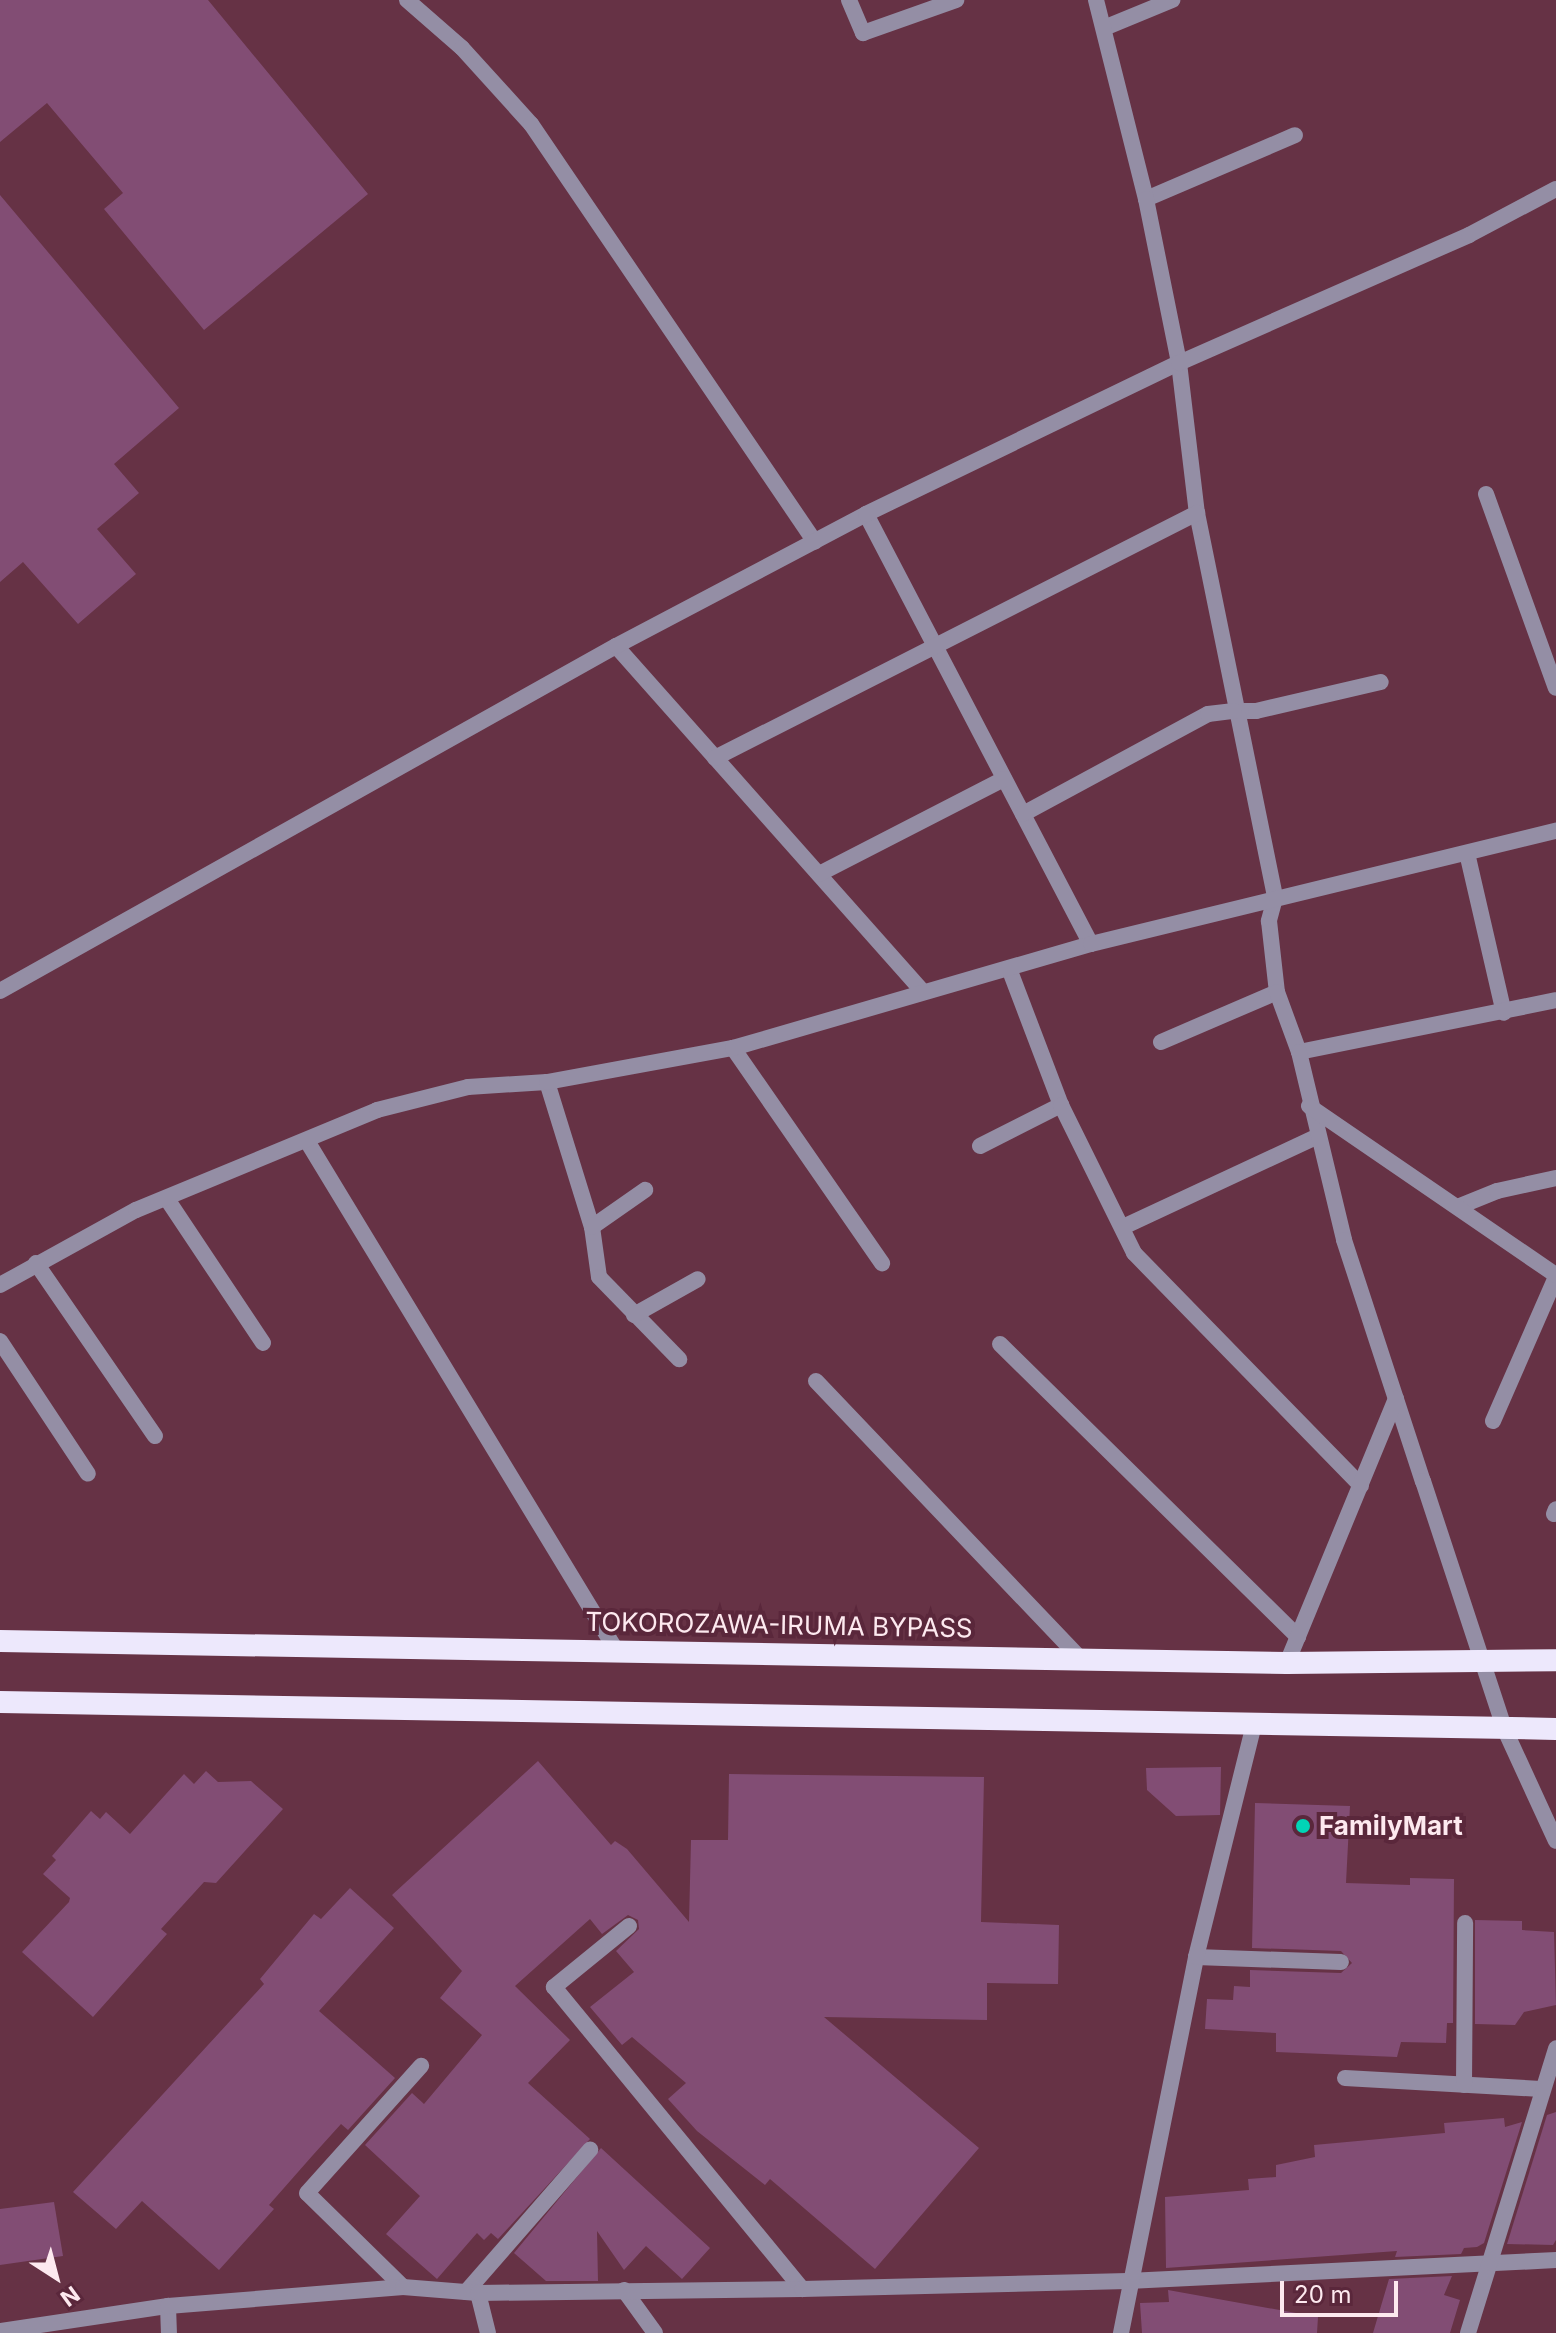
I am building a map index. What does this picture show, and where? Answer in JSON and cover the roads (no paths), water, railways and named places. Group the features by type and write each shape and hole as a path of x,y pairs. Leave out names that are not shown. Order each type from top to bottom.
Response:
{"highway":[{"name":"TOKOROZAWA-IRUMA BYPASS","path":"0,1641 1287,1663 1556,1660"},
{"path":"0,1702 1556,1729"}],"street":[{"path":"407,0 462,48 531,124 815,542"},
{"path":"849,0 863,33 956,0"},
{"path":"1096,0 1146,199 1179,363 1197,513 1234,711 1275,898 1269,921 1277,992 1299,1052 1316,1137 1396,1399 1486,1660 1504,1728 1556,1841"},
{"path":"1104,28 1172,0"},
{"path":"1146,199 1295,135"},
{"path":"0,991 616,646 866,514 1179,363 1469,235 1556,189"},
{"path":"1486,494 1556,688"},
{"path":"715,758 1197,513"},
{"path":"866,514 1091,944"},
{"path":"616,646 922,991"},
{"path":"1023,814 1208,714 1256,711 1381,682"},
{"path":"819,874 1004,779"},
{"path":"0,1285 136,1210 377,1110 468,1087 547,1082 733,1048 922,991 1010,971 1091,944 1556,831"},
{"path":"1467,853 1504,1013"},
{"path":"1010,971 1061,1105 1134,1253 1361,1486"},
{"path":"1161,1042 1277,992"},
{"path":"1299,1052 1504,1013 1556,1000"},
{"path":"733,1048 882,1263"},
{"path":"547,1082 592,1227 599,1277 679,1359"},
{"path":"980,1146 1061,1105"},
{"path":"1309,1106 1460,1206 1556,1276 1493,1421"},
{"path":"1123,1227 1316,1137"},
{"path":"307,1141 616,1650"},
{"path":"1460,1206 1497,1191 1556,1178"},
{"path":"592,1227 645,1190"},
{"path":"167,1199 263,1343"},
{"path":"36,1263 155,1436"},
{"path":"634,1315 698,1279"},
{"path":"0,1341 88,1474"},
{"path":"1000,1344 1298,1637"},
{"path":"816,1381 1082,1660"},
{"path":"1287,1663 1396,1399"},
{"path":"1121,2333 1128,2281 1196,1957 1254,1724"},
{"path":"1464,2085 1465,1923"},
{"path":"629,1926 554,1987 802,2289"},
{"path":"1196,1957 1341,1962"},
{"path":"1468,2333 1487,2262 1556,2048"},
{"path":"403,2287 307,2193 421,2066"},
{"path":"1345,2078 1541,2089"},
{"path":"472,2293 590,2150"},
{"path":"0,2331 168,2306 403,2287 472,2293 802,2289 1128,2281 1556,2260"},
{"path":"624,2290 655,2333"},
{"path":"472,2293 488,2333"},
{"path":"168,2306 169,2333"}],"place":[{"name":"FamilyMart","path":"1303,1826"}]}
